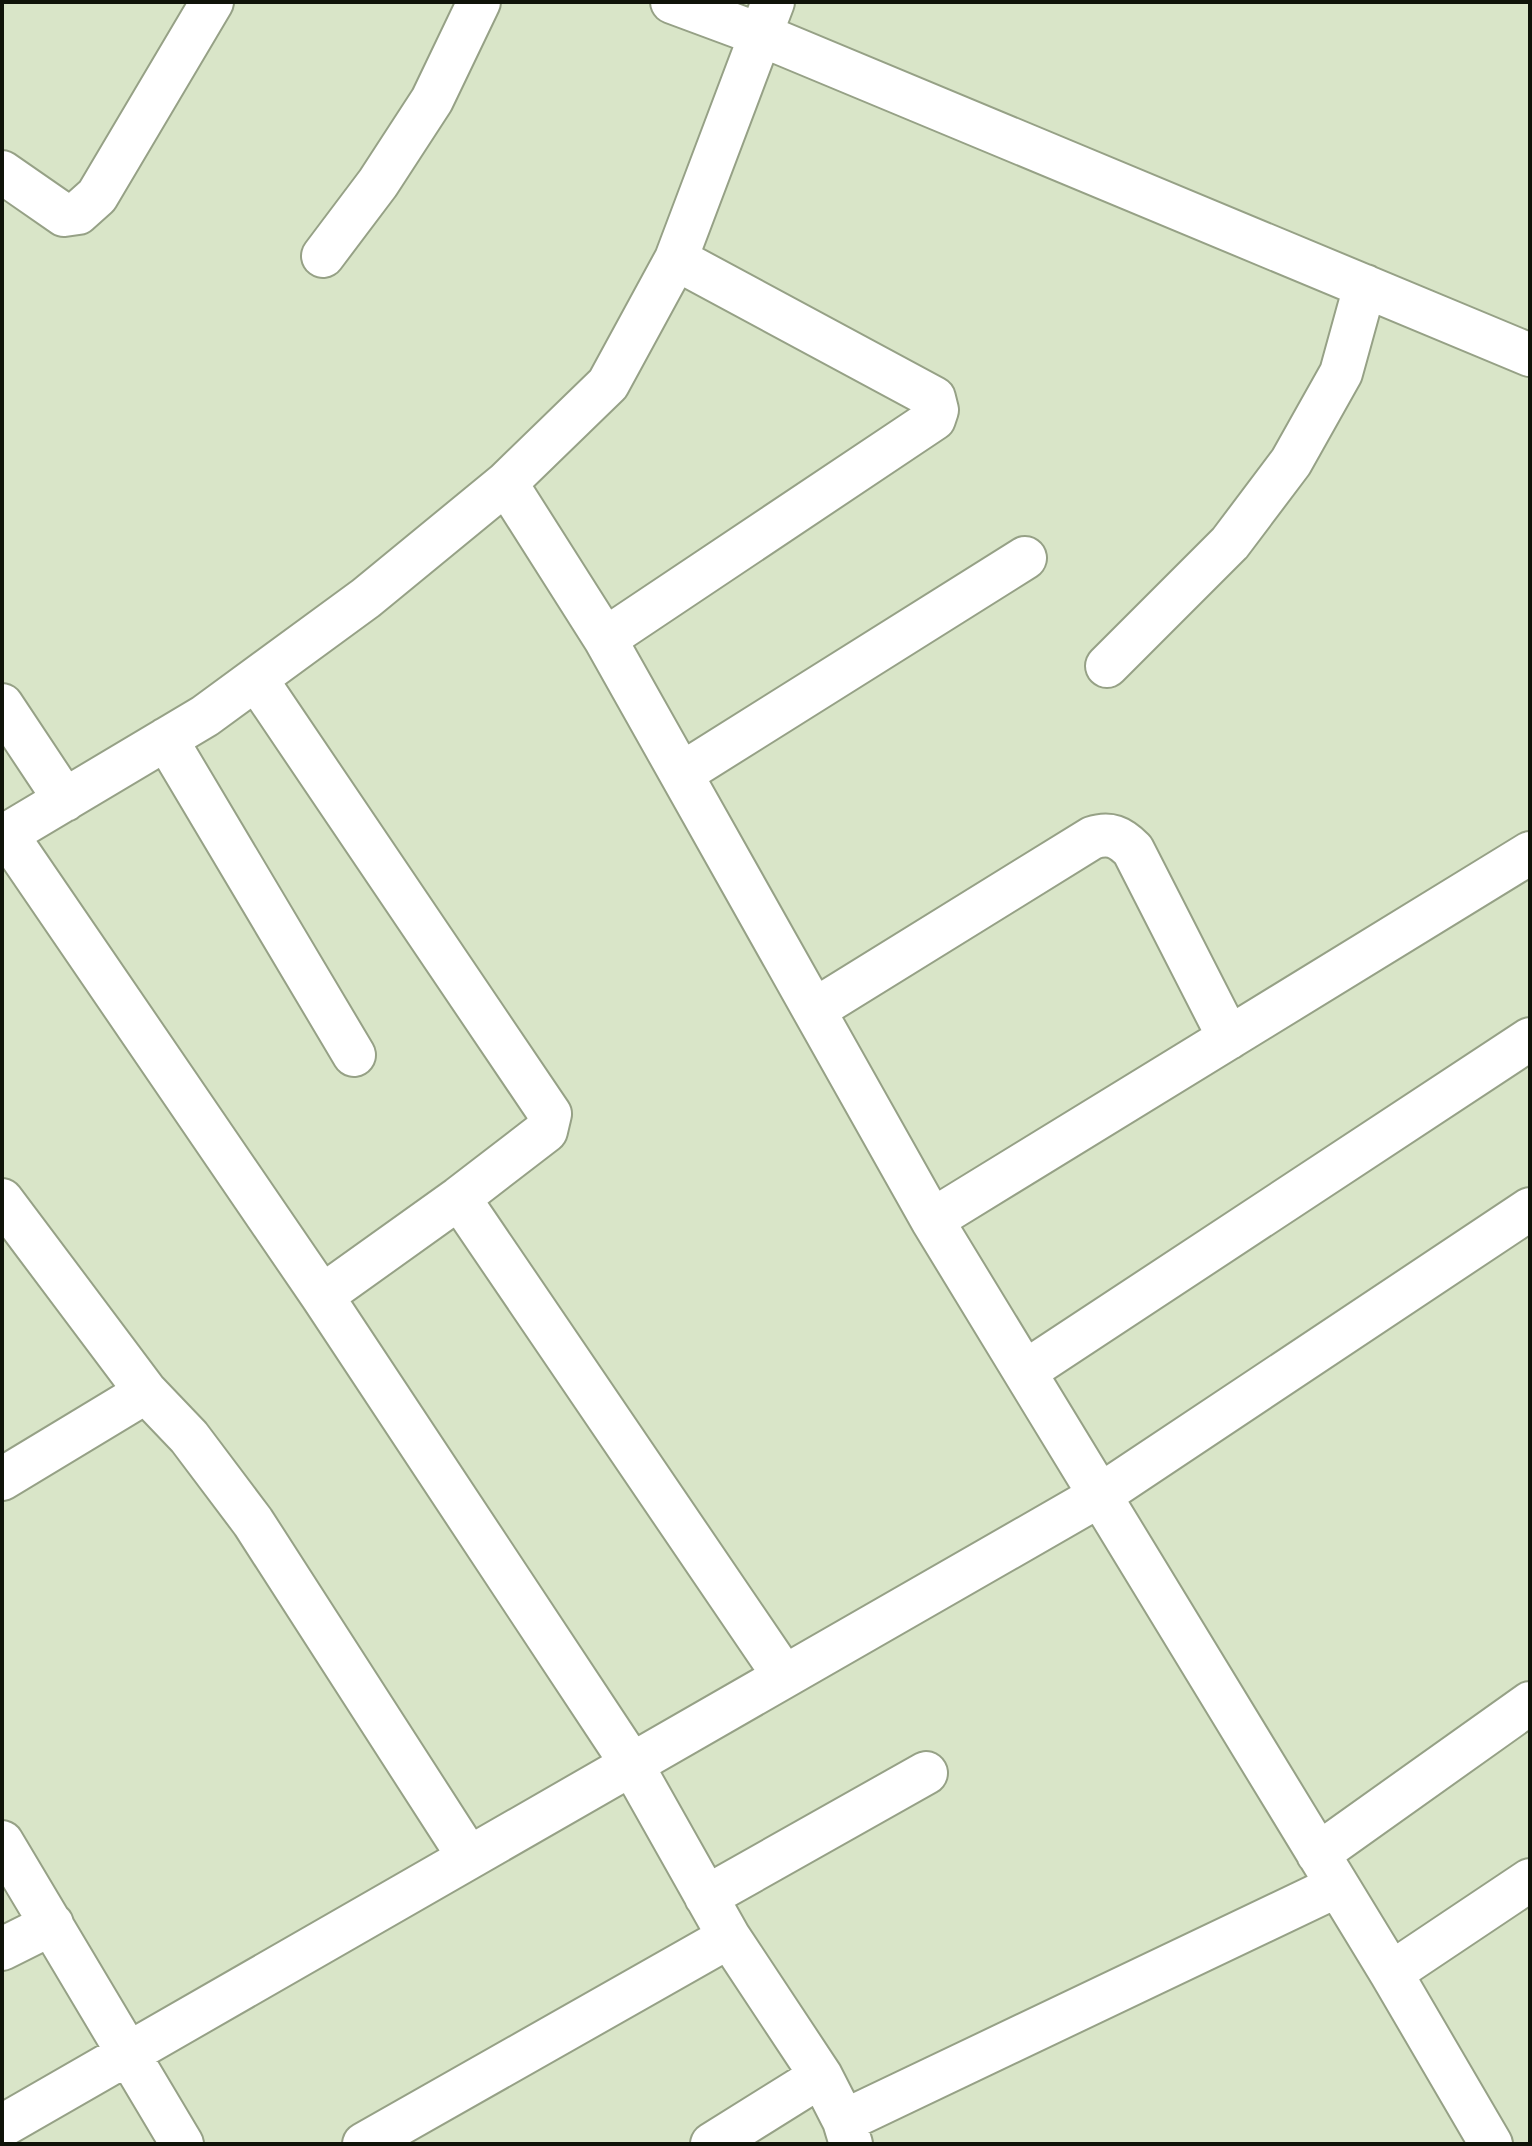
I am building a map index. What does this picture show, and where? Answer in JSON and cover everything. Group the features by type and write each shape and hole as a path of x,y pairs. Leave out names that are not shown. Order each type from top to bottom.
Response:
{"street":[{"path":"2,172 64,215 78,213 97,196 212,2"},
{"path":"323,256 378,183 432,100 479,2"},
{"path":"672,2 767,18 1365,286 1530,355"},
{"path":"767,18 676,259 608,384 506,483 366,598 205,716 5,836 322,1296 631,1763 729,1937 821,2076 847,2132 1328,1870 1530,1703"},
{"path":"605,639 934,419 937,410 934,398 676,259"},
{"path":"1107,666 1230,543 1291,462 1341,373 1365,286"},
{"path":"506,483 605,639 932,1220 1391,1973 1491,2144"},
{"path":"681,774 1025,558"},
{"path":"256,679 550,1114 546,1131 322,1296"},
{"path":"2,705 65,800"},
{"path":"166,739 354,1055"},
{"path":"814,1010 1092,838 1106,833 1122,839 1133,850 1229,1038"},
{"path":"932,1220 1530,853"},
{"path":"1026,1371 1530,1039"},
{"path":"459,1198 784,1676"},
{"path":"2,1200 146,1392 189,1437 253,1522 468,1856"},
{"path":"2,2126 1099,1496 1530,1209"},
{"path":"2,1479 146,1392"},
{"path":"706,1897 926,1773"},
{"path":"2,1842 182,2144"},
{"path":"1391,1973 1530,1880"},
{"path":"2,1949 52,1924"},
{"path":"364,2144 729,1937"},
{"path":"712,2144 821,2076"}]}
